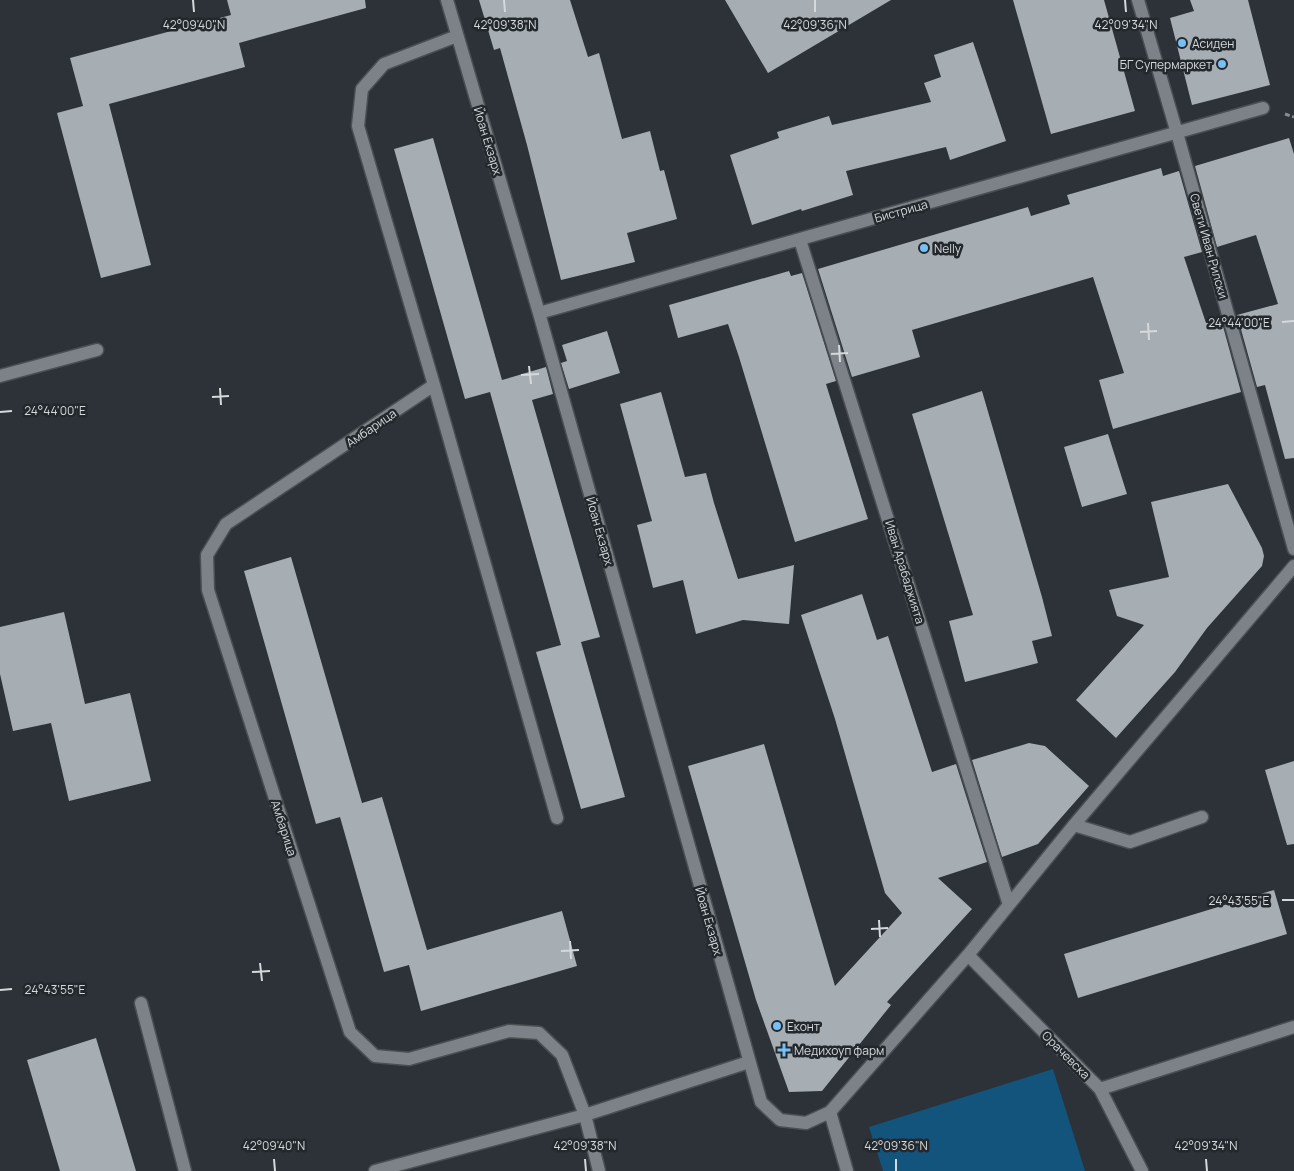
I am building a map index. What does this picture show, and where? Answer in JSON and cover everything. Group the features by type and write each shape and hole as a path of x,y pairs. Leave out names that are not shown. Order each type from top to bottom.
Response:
{"street":[{"name":"Йоан Екзарх","path":"447,0 539,313 761,1102 780,1120 806,1123 830,1112"},
{"name":"Свети Иван Рилски","path":"1138,0 1294,549"},
{"path":"457,36 384,64 362,89 358,126 557,818"},
{"name":"Бистрица","path":"539,313 1263,108"},
{"name":"Иван Арабаджията","path":"800,240 1009,905"},
{"path":"0,376 97,350"},
{"name":"Амбарица","path":"434,385 226,524 207,554 208,590 350,1032 375,1056 409,1059 509,1031 539,1033 562,1054 585,1115 599,1171"},
{"path":"847,1171 830,1112 968,955 1074,825 1294,566"},
{"path":"1074,825 1130,842 1202,817"},
{"name":"Орачевска","path":"968,955 1100,1089 1142,1171"},
{"path":"141,1003 185,1171"},
{"path":"1100,1089 1294,1027"},
{"path":"375,1171 585,1115 749,1062"}],"shaded area":[{"path":"1053,1069 1085,1171 883,1171 869,1127"}],"building":[{"path":"227,0 365,0 366,8 239,43 245,67 109,104 151,265 101,278 57,113 83,106 70,58 231,15"},
{"path":"479,0 570,0 588,57 599,53 622,139 650,131 660,171 664,170 677,219 627,233 635,262 561,280 500,48 494,50"},
{"path":"725,0 891,0 768,73"},
{"path":"1013,0 1104,0 1135,111 1051,134"},
{"path":"1190,0 1248,0 1270,85 1192,105 1170,18 1194,11"},
{"path":"973,42 1006,141 950,160 946,147 846,171 853,195 752,225 730,155 779,138 777,132 829,116 832,125 931,102 924,83 941,77 934,55"},
{"path":"433,138 502,380 546,367 553,394 532,400 600,637 581,642 625,797 581,809 536,652 561,645 490,392 465,399 394,149"},
{"path":"1289,138 1294,154 1294,458 1285,459 1265,385 1257,387 1237,315 1278,304 1256,235 1217,247 1195,166"},
{"path":"1161,168 1163,176 1179,171 1202,252 1184,257 1206,323 1221,319 1241,392 1113,429 1099,380 1124,373 1093,277 912,330 920,357 852,377 818,269 1028,207 1031,216 1070,204 1067,195"},
{"path":"789,271 791,276 802,273 836,381 826,384 868,519 795,542 728,324 678,338 669,305"},
{"path":"607,331 620,373 569,389 561,363 567,361 562,345"},
{"path":"982,391 1052,636 1032,641 1038,663 965,682 949,621 973,615 912,414"},
{"path":"661,392 685,477 706,473 738,579 794,565 789,624 743,620 696,634 683,580 653,588 637,525 652,521 620,404"},
{"path":"1108,434 1127,494 1082,507 1064,447"},
{"path":"1228,484 1262,548 1264,556 1262,566 1207,628 1175,672 1116,738 1076,700 1144,625 1117,616 1109,590 1169,577 1151,502"},
{"path":"291,557 362,803 382,797 427,950 562,911 577,966 421,1011 409,965 384,972 340,817 316,824 244,571"},
{"path":"862,594 877,640 888,636 932,772 956,764 987,862 938,878 972,909 887,1002 891,1005 822,1091 789,1092 756,1000 688,766 764,744 835,986 902,913 885,893 835,719 801,615"},
{"path":"64,612 85,704 130,693 151,781 69,801 51,723 13,731 0,674 0,627"},
{"path":"1029,743 1045,746 1089,786 1038,844 1002,857 972,760"},
{"path":"1294,761 1294,844 1287,845 1265,770"},
{"path":"1274,890 1287,934 1078,998 1064,954"},
{"path":"96,1038 136,1171 60,1171 27,1060"}],"place":[{"name":"Асиден","path":"1182,43"},
{"name":"БГ Супермаркет","path":"1222,64"},
{"name":"Nelly","path":"924,248"},
{"name":"Еконт","path":"777,1026"},
{"name":"Медихоуп фарм","path":"784,1050"}]}
